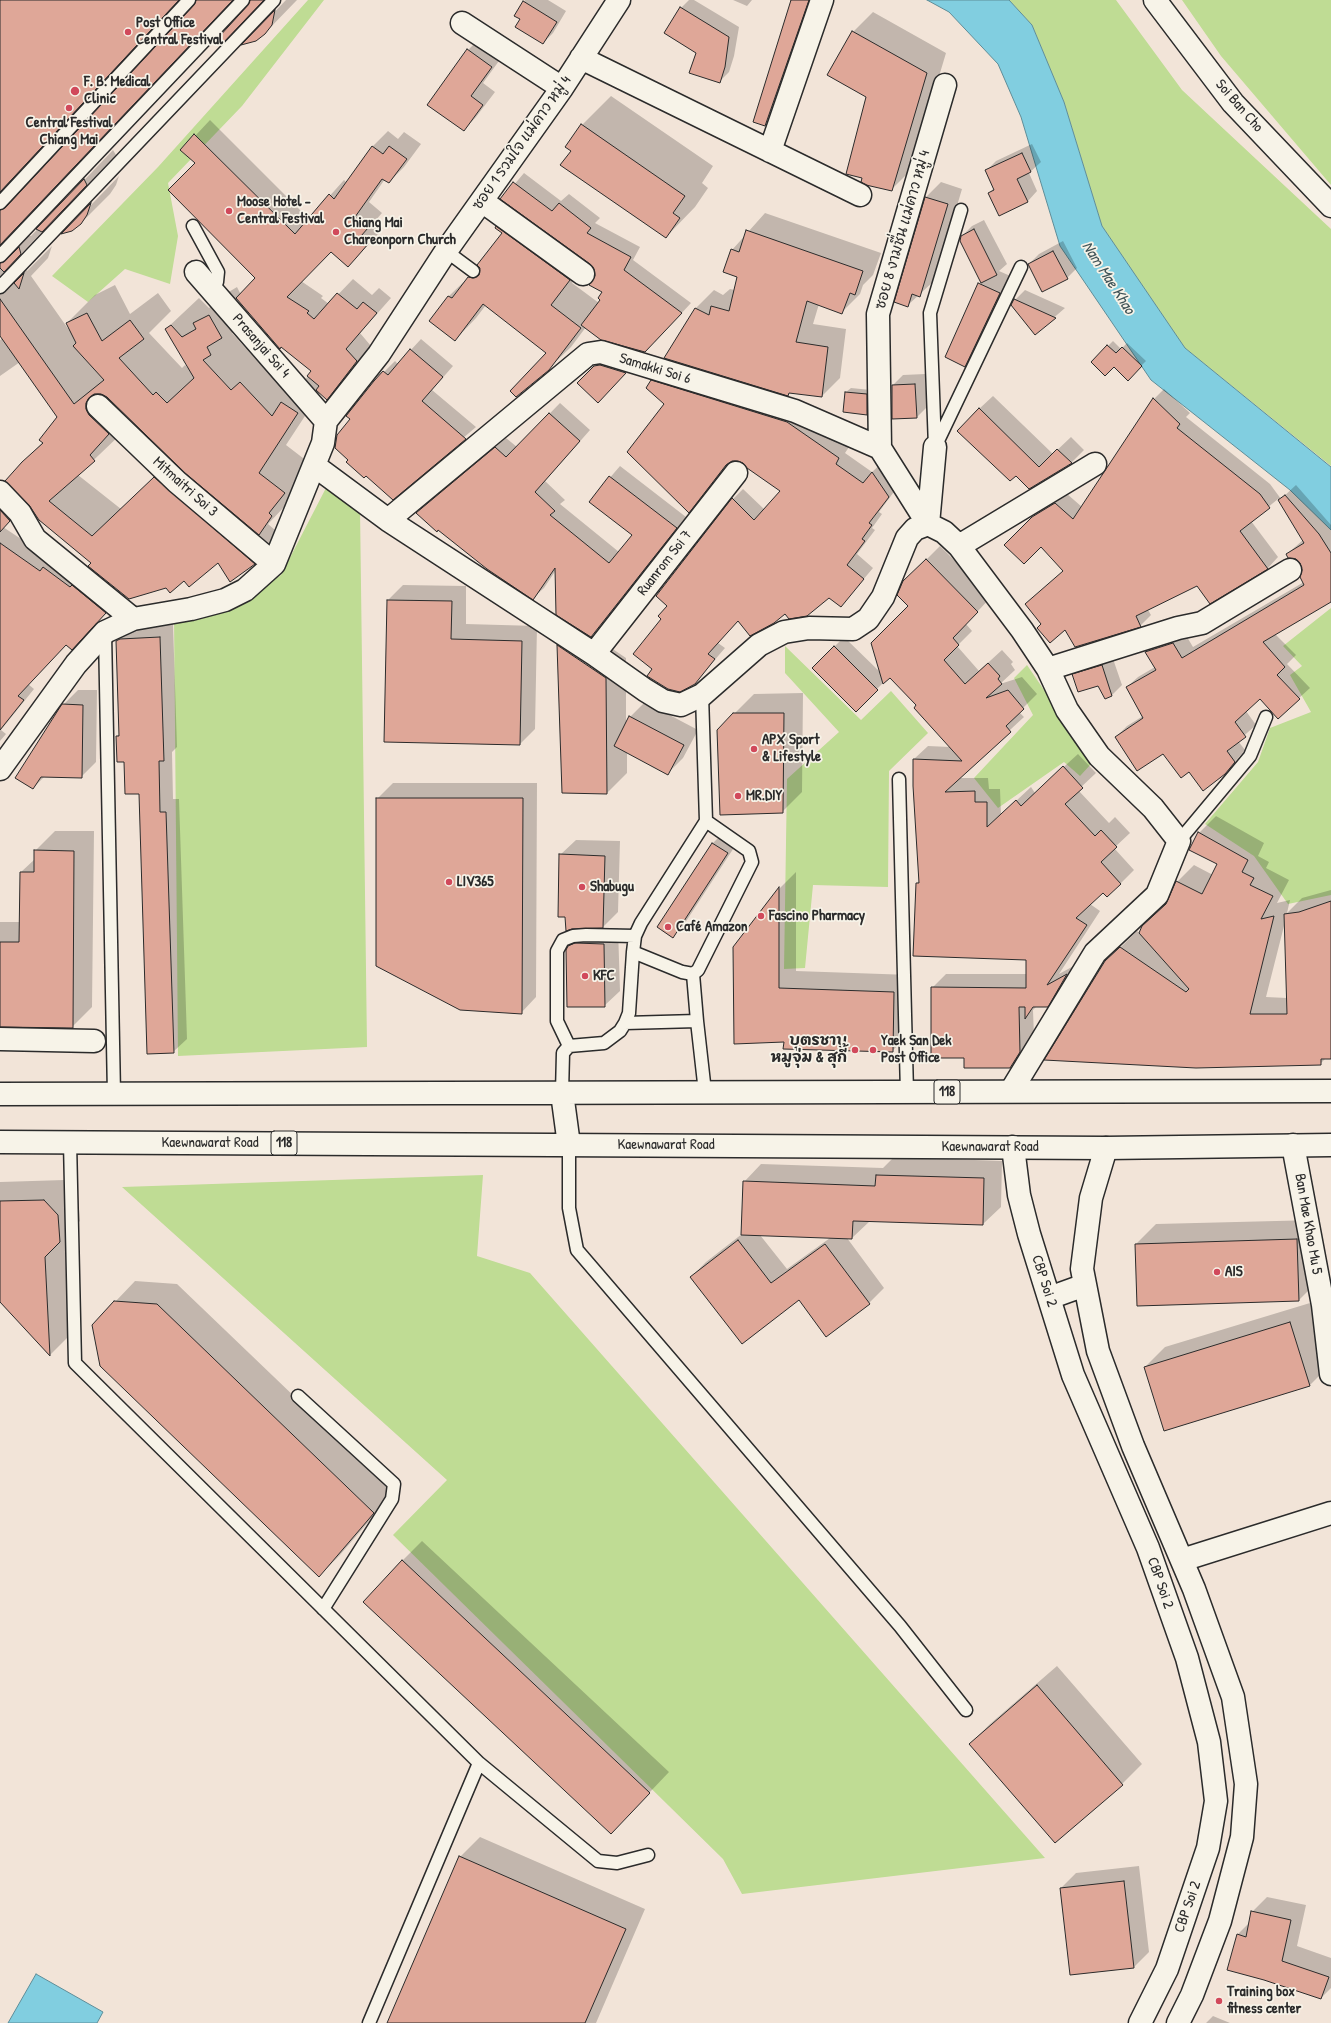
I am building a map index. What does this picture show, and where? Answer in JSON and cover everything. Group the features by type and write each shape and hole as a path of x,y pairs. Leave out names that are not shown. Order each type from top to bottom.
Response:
{"street":[{"name":"ซอย 1 รวมใจ แม่คาว หมู่ 4","path":"326,421 378,354 446,251 562,88 619,0"},
{"path":"770,151 822,0"},
{"name":"Soi Ban Cho","path":"1155,0 1233,103 1331,206"},
{"path":"462,23 562,88"},
{"path":"581,58 860,196"},
{"name":"ซอย 8 งามชื่น แม่คาว หมู่ 4","path":"880,448 878,314 946,86"},
{"path":"482,201 584,274"},
{"name":"Prasanjai Soi 4","path":"196,272 326,421"},
{"name":"Samakki Soi 6","path":"388,520 588,354 601,352 795,411 880,448"},
{"name":"Mitmaitri Soi 3","path":"98,406 177,482 274,564"},
{"path":"0,769 76,664 105,632 133,619 192,609 225,600 245,590 274,564 315,466 323,443 326,421"},
{"path":"928,524 935,447"},
{"path":"880,448 928,524 944,532 959,546 1022,630 1048,668 1067,710 1099,756 1153,808 1179,841 1157,894 1095,953 1011,1091"},
{"path":"959,546 1095,464"},
{"path":"315,466 388,520 594,654 663,701 681,705 702,695 759,645 784,632 809,628 853,629 868,619 883,597 906,538 915,529 928,524"},
{"name":"Ruanrom Soi 7","path":"594,654 736,473"},
{"path":"0,492 20,513 35,539 133,619"},
{"path":"1048,668 1178,628 1202,623 1290,570"},
{"path":"0,1039 94,1040"},
{"name":"118","path":"0,1094 1331,1091"},
{"path":"562,1093 569,1145"},
{"name":"Kaewnawarat Road","path":"0,1142 1106,1148 1331,1145"},
{"name":"Ban Mae Khao Mu 5","path":"1293,1145 1322,1305 1331,1374"},
{"name":"CBP Soi 2","path":"1013,1147 1019,1195 1029,1234 1073,1375 1148,1548 1187,1658 1209,1742 1216,1801 1208,1848 1167,1969 1140,2023"},
{"name":"CBP Soi 2","path":"1106,1148 1091,1198 1082,1269 1098,1351 1133,1446 1194,1589 1232,1697 1246,1784 1242,1837 1220,1921 1192,1995 1178,2023"},
{"path":"1049,1298 1085,1285"},
{"path":"1182,1560 1331,1514"}],"lane":[{"path":"0,203 189,0"},
{"path":"0,256 243,0"},
{"path":"0,287 274,0"},
{"path":"935,447 930,313 961,210"},
{"path":"193,226 218,272 217,282 211,289"},
{"path":"446,251 473,271"},
{"path":"935,447 1021,267"},
{"path":"105,632 114,1094"},
{"path":"562,1093 563,1053 569,1046 604,1043 620,1031 625,1023 629,1013 635,936 706,821 702,695"},
{"path":"1179,841 1250,756 1266,717"},
{"path":"899,779 907,1092"},
{"path":"633,952 682,972 693,974 698,970 752,862 749,851 706,821"},
{"path":"569,1046 557,1021 557,951 563,940 573,936 586,935 635,936"},
{"path":"693,974 705,1092"},
{"path":"625,1023 697,1021"},
{"path":"70,1142 76,1364 479,1762 598,1861 617,1863 648,1855"},
{"path":"569,1145 569,1208 577,1250 900,1626 966,1710"},
{"path":"298,1396 394,1484 392,1499 323,1609"},
{"path":"369,2023 479,1762"}],"green space":[{"path":"308,0 324,0 242,106 168,183 178,236 170,284 125,269 88,302 52,276 158,167"},
{"path":"1009,0 1116,0 1182,90 1331,229 1331,466 1185,348 1102,226 1064,102 1032,25"},
{"path":"1182,0 1331,0 1331,185 1221,56"},
{"path":"327,486 360,508 367,1047 178,1056 174,617 230,608 281,575"},
{"path":"1331,608 1331,895 1288,904 1254,856 1205,824 1258,762 1270,728 1311,712 1290,675 1302,666 1283,646"},
{"path":"785,646 861,720 891,691 928,733 889,771 888,887 813,885 805,968 784,969 787,779 839,732 785,673"},
{"path":"1027,665 1093,762 1080,776 1064,762 998,808 974,778 1033,715 1014,678"},
{"path":"483,1175 477,1256 530,1273 1045,1858 742,1894 723,1859 393,1535 447,1480 122,1187"}],"water":[{"name":"Nam Mae Khao","path":"927,0 1009,0 1032,25 1064,102 1102,226 1185,348 1331,467 1331,530 1290,490 1151,380 1060,246 1021,117 998,64 949,12"},
{"path":"36,1974 103,2012 97,2023 8,2023"}],"building":[{"path":"0,0 179,0 0,192"},
{"path":"196,0 233,0 0,245 0,210 5,208 194,5"},
{"path":"250,0 264,0 224,42 218,38 248,5"},
{"path":"791,0 809,0 765,126 753,122"},
{"path":"523,1 557,22 543,44 515,27 520,19 514,16"},
{"path":"680,7 729,37 725,67 720,83 689,73 696,53 664,33"},
{"path":"275,10 272,25 265,34 256,41 241,45"},
{"path":"852,31 927,73 892,191 866,185 861,182 862,178 846,174 866,97 827,75"},
{"path":"467,49 492,67 471,96 483,105 464,131 427,105"},
{"path":"581,124 685,196 673,213 680,218 666,238 560,165 571,151 565,147"},
{"path":"194,134 295,234 329,194 334,199 372,146 383,154 389,146 407,159 389,183 382,179 355,217 368,228 361,236 369,243 356,258 348,267 331,252 287,297 309,311 307,313 314,319 337,293 357,309 363,302 377,313 346,349 357,361 327,400 316,390 319,386 307,376 311,371 281,347 280,349 236,298 255,278 168,190 195,163 180,150"},
{"path":"1022,153 1031,172 1017,179 1028,202 999,216 988,193 994,190 985,170"},
{"path":"84,179 87,185 42,232 36,229"},
{"path":"513,182 552,211 559,203 591,228 587,233 631,257 624,270 682,313 645,352 601,340 581,325 600,300 598,298 602,292 589,285 595,276 594,269 590,264 500,199"},
{"path":"925,197 948,204 920,297 912,294 908,307 894,302"},
{"path":"91,203 87,215 81,224 72,231 61,234"},
{"path":"496,226 570,280 551,305 581,328 549,370 516,397 510,391 546,353 483,304 455,341 429,321 448,296 452,298 468,277 473,278 479,275 480,268 477,265 502,233 495,228"},
{"path":"974,229 997,275 981,283 960,241 961,236"},
{"path":"746,230 863,271 855,295 850,293 842,314 807,301 796,342 828,347 822,397 789,393 788,396 664,358 695,308 709,315 711,306 729,311 737,277 723,272 731,249 739,252"},
{"path":"19,247 21,254 4,272 0,268 0,263 5,261"},
{"path":"1053,251 1068,279 1042,292 1028,264"},
{"path":"24,273 19,289 14,283"},
{"path":"978,283 1000,293 965,367 945,357"},
{"path":"0,299 74,404 104,380 73,346 76,343 66,323 87,313 102,341 130,320 144,339 119,358 153,395 156,392 167,403 194,378 165,329 171,325 182,337 196,329 193,323 209,315 222,338 207,347 211,355 203,360 231,390 240,382 272,416 281,402 298,413 259,473 285,493 269,513 272,516 259,535 185,473 107,397 101,394 94,394 89,398 86,403 86,409 89,415 109,434 90,455 95,461 49,501 92,536 154,477 255,564 230,582 218,563 189,587 184,581 170,593 166,588 129,599 88,566 91,563 39,520 29,505 5,481 22,462 43,443 39,440 57,417 0,336"},
{"path":"1014,299 1056,318 1035,335 1011,305"},
{"path":"1107,345 1116,353 1122,347 1142,366 1128,381 1114,367 1105,376 1091,362"},
{"path":"410,349 443,377 422,401 466,439 393,500 366,476 364,478 346,462 348,460 335,448 337,435 350,419 346,416 383,371 388,375"},
{"path":"600,365 626,373 598,403 577,383 594,366"},
{"path":"651,380 787,422 839,458 836,464 863,483 872,472 889,497 869,523 872,525 862,539 865,541 847,565 864,579 841,607 829,598 807,616 789,619 785,614 774,623 750,636 738,621 708,654 715,659 695,684 680,692 668,689 647,676 652,669 633,654 661,619 658,616 667,606 656,596 732,498 754,520 780,491 747,468 743,463 732,461 726,465 689,513 627,452 664,404 646,388"},
{"path":"915,384 917,418 892,419 892,385"},
{"path":"845,392 867,394 867,415 843,412"},
{"path":"1153,398 1180,424 1177,428 1260,494 1270,508 1240,531 1268,569 1210,604 1197,586 1136,616 1141,627 1075,647 1065,630 1050,643 1037,628 1041,624 1025,604 1063,571 1041,547 1024,564 1004,545 1032,517 1055,503 1073,519"},
{"path":"979,408 1039,467 1057,449 1072,463 1029,489 1016,476 1010,481 957,431"},
{"path":"549,413 580,441 535,492 555,511 550,515 609,563 632,535 589,502 609,476 677,528 591,637 556,615 555,568 533,600 487,569 438,530 437,532 416,513 495,447 506,457"},
{"path":"1285,495 1319,534 1331,553 1331,602 1263,642 1285,667 1277,675 1300,699 1278,719 1260,699 1235,722 1246,737 1227,751 1235,762 1225,774 1203,791 1189,772 1181,778 1163,754 1137,771 1115,737 1143,718 1126,687 1156,670 1145,652 1173,643 1182,658 1304,585 1300,577 1302,570 1300,563 1296,559 1288,558 1286,554 1304,543 1278,500"},
{"path":"0,510 10,521 0,532"},
{"path":"0,543 40,571 43,567 70,587 72,585 106,613 72,650 66,645 18,696 24,700 0,730"},
{"path":"926,559 978,612 953,638 959,645 944,660 965,684 988,663 1000,676 998,679 1002,684 986,698 1008,690 1024,709 1006,726 1011,732 945,792 975,791 975,802 987,802 987,827 1016,800 1021,806 1063,766 1083,788 1065,804 1095,836 1101,830 1117,847 1101,862 1121,884 1107,897 1103,893 1076,918 1087,925 1047,985 1067,974 1048,1007 1033,1007 1025,1019 1025,1007 1019,1007 1020,1052 1010,1068 964,1068 964,1058 931,1058 931,987 1026,988 1026,960 913,956 916,883 919,883 913,786 913,759 962,761 914,708 916,705 890,678 883,684 871,643 908,606 897,595 903,581"},
{"path":"387,600 452,601 451,639 522,641 520,745 384,742"},
{"path":"160,637 164,761 159,761 160,812 166,812 174,1053 147,1054 139,794 125,794 124,762 117,762 116,736 119,736 116,641 120,639"},
{"path":"557,645 606,678 607,794 562,793"},
{"path":"834,646 878,690 856,712 812,668"},
{"path":"1102,665 1112,696 1105,699 1098,686 1078,692 1072,674"},
{"path":"62,704 83,705 82,778 41,777 33,789 15,778"},
{"path":"733,713 784,713 783,813 720,815 717,730"},
{"path":"629,716 684,745 668,775 614,746"},
{"name":"LIV365","path":"376,798 523,798 522,1014 460,1010 376,966"},
{"path":"1198,832 1248,860 1242,872 1254,878 1250,885 1273,896 1261,919 1274,916 1250,1014 1287,1014 1284,914 1299,912 1331,901 1331,1059 1321,1059 1321,1065 1196,1068 1044,1060 1105,961 1120,947 1186,992 1189,989 1139,933 1142,926 1166,904 1176,881 1202,894 1217,864 1189,850"},
{"path":"712,843 728,853 673,938 657,927"},
{"path":"34,850 74,851 73,1028 0,1027 0,942 19,942 20,872 34,872"},
{"name":"Shabugu","path":"559,854 605,856 603,928 572,929 566,931 565,917 558,917"},
{"path":"779,887 779,988 894,992 893,1052 783,1049 784,1042 734,1044 733,947"},
{"name":"KFC","path":"575,943 604,944 605,1007 567,1007 566,950 568,946"},
{"path":"876,1175 984,1178 983,1225 853,1221 852,1239 741,1235 743,1181 875,1186"},
{"path":"44,1200 58,1215 60,1242 45,1257 50,1356 0,1302 0,1201"},
{"name":"AIS","path":"1297,1239 1299,1301 1137,1306 1135,1244"},
{"path":"738,1240 771,1283 825,1244 870,1304 826,1337 799,1300 742,1344 690,1277"},
{"path":"114,1301 157,1304 374,1513 319,1577 100,1366 92,1325"},
{"path":"1290,1322 1310,1386 1164,1431 1144,1367"},
{"path":"402,1560 650,1793 611,1834 363,1602"},
{"path":"1037,1685 1123,1785 1055,1843 969,1744"},
{"path":"459,1856 626,1929 585,2023 387,2023"},
{"path":"1124,1881 1134,1968 1070,1975 1060,1888"},
{"path":"1251,1911 1291,1920 1282,1961 1329,1977 1321,1999 1264,1980 1227,1970 1237,1934 1246,1937"}],"place":[{"name":"Post Office Central Festival","path":"128,32"},
{"name":"F. B. Medical Clinic","path":"75,91"},
{"name":"Central Festival Chiang Mai","path":"69,108"},
{"name":"Moose Hotel - Central Festival","path":"229,211"},
{"name":"Chiang Mai Chareonporn Church","path":"336,232"},
{"name":"APX Sport & Lifestyle","path":"754,749"},
{"name":"MR.DIY","path":"738,796"},
{"name":"LIV365","path":"449,882"},
{"name":"Shabugu","path":"582,887"},
{"name":"Fascino Pharmacy","path":"761,916"},
{"name":"Café Amazon","path":"668,927"},
{"name":"KFC","path":"585,976"},
{"name":"บุตรชาบู หมูจุ่ม & สุกี้","path":"855,1050"},
{"name":"Yaek San Dek Post Office","path":"873,1050"},
{"name":"AIS","path":"1217,1272"},
{"name":"Training box fitness center","path":"1219,2001"}]}
